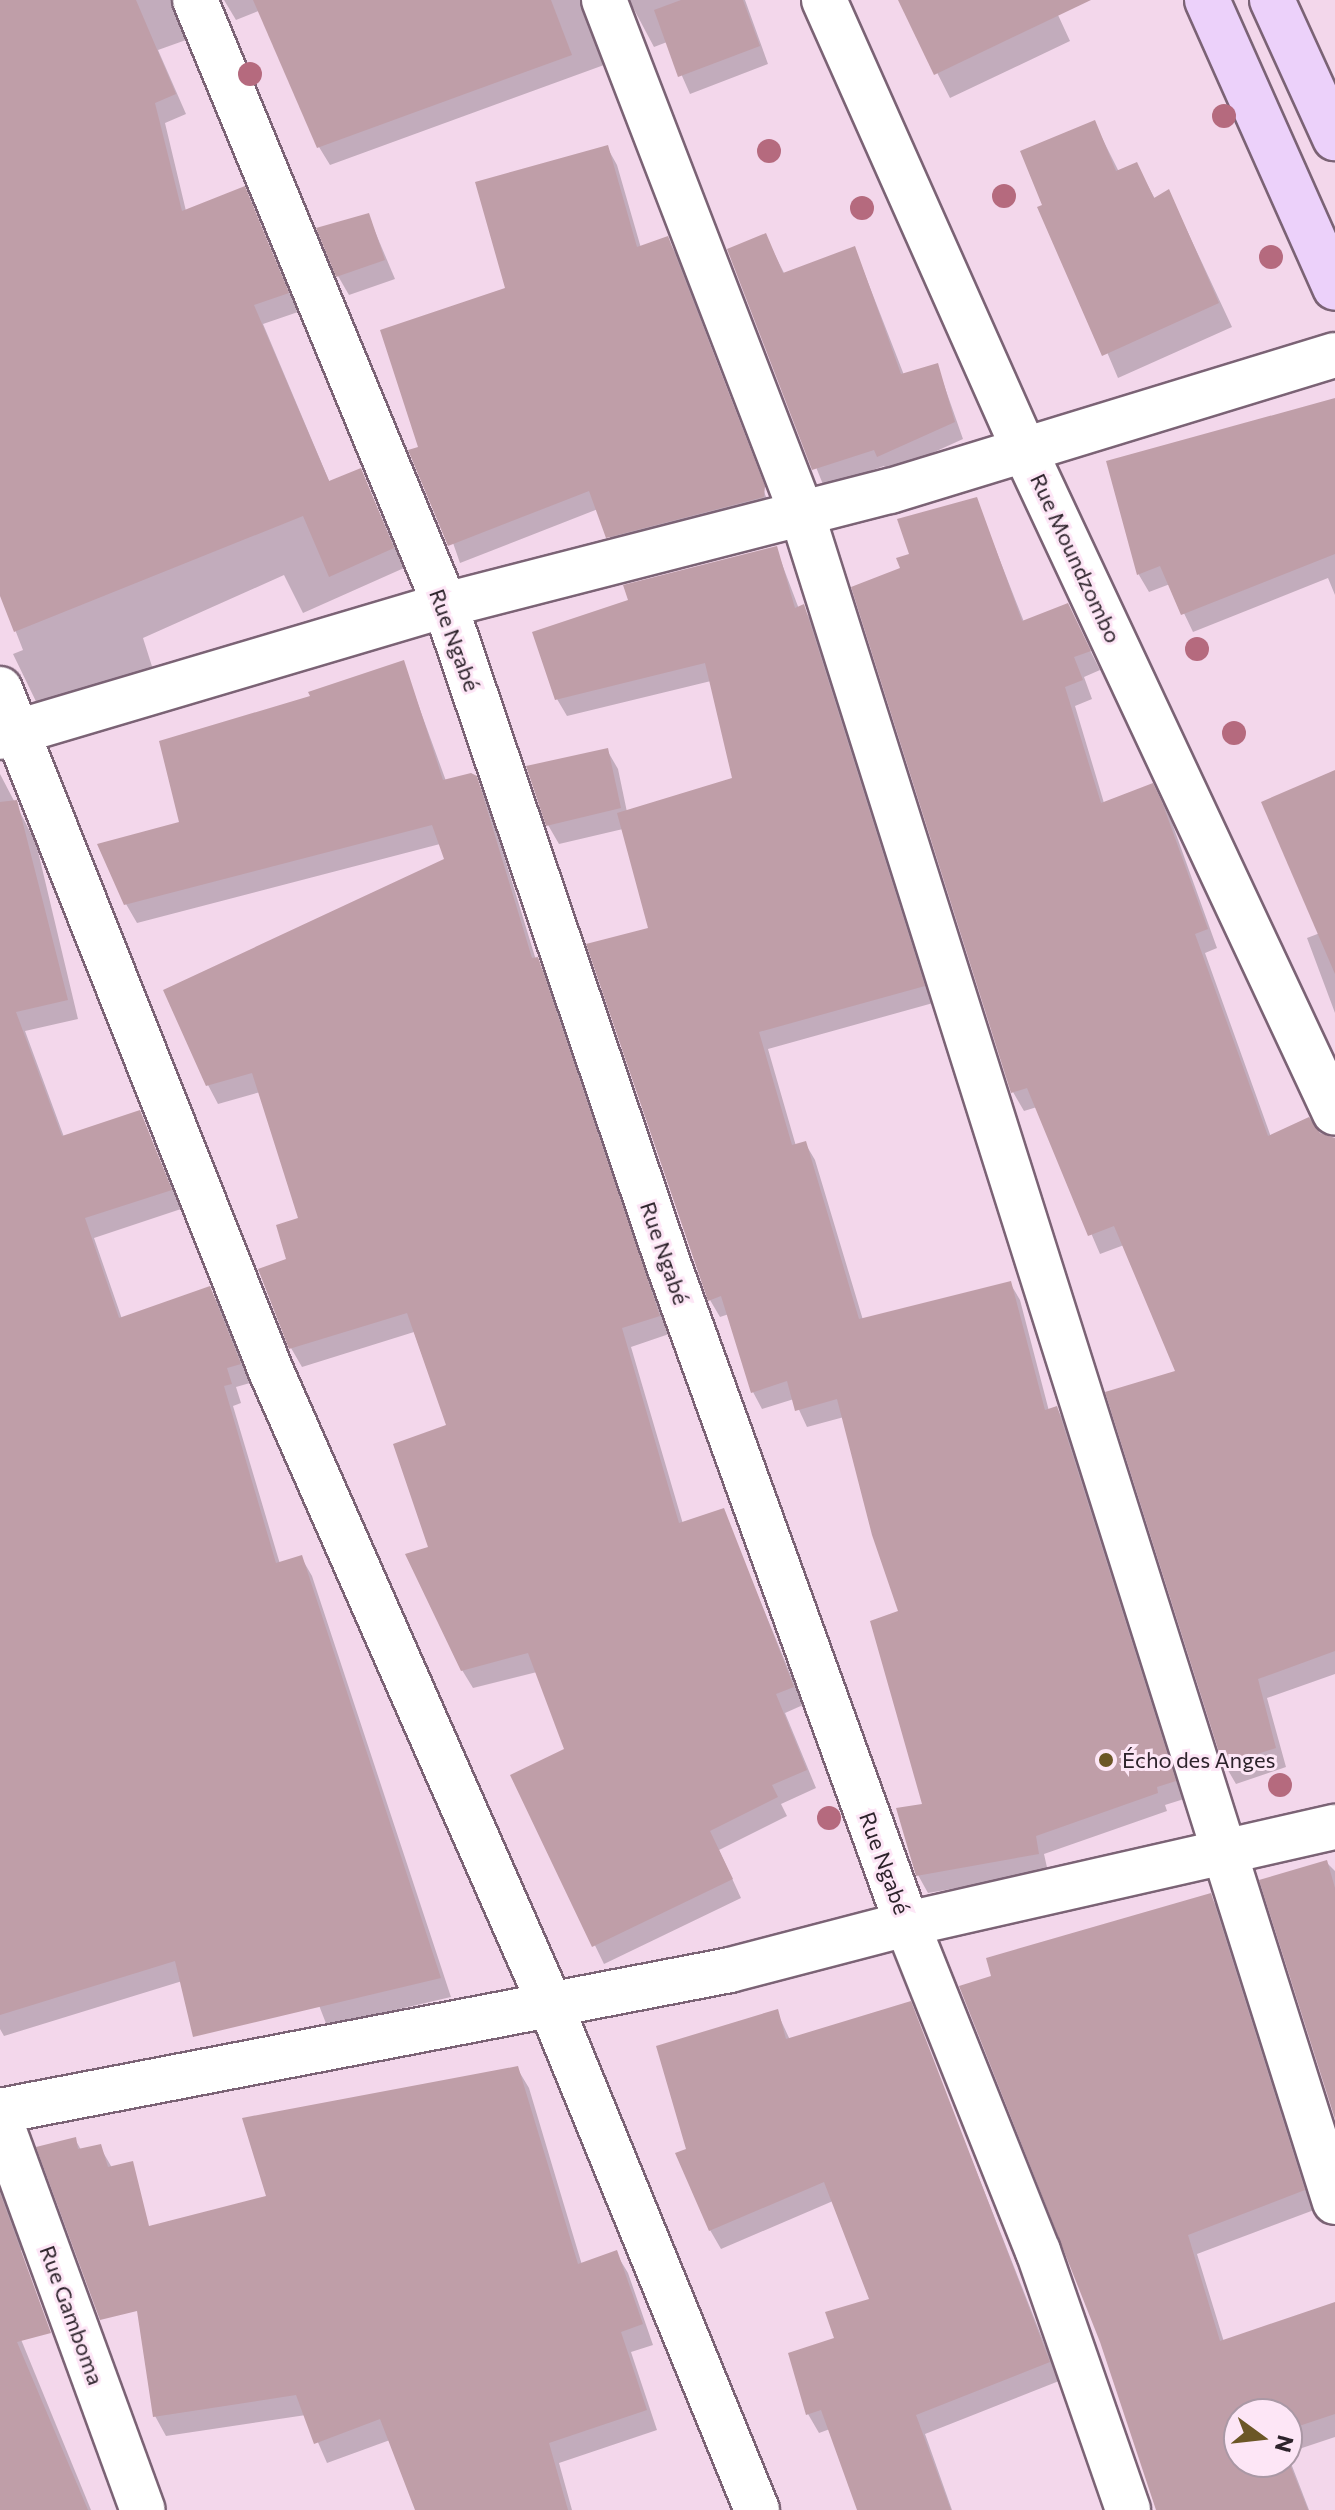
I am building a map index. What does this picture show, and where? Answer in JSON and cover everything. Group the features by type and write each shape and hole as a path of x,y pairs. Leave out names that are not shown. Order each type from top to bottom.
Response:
{"main road":[{"path":"1207,0 1335,288"},
{"path":"1272,0 1335,138"}],"street":[{"name":"Rue Ngabé","path":"195,0 445,605 668,1263 907,1924 1038,2251 1128,2510"},
{"path":"604,0 802,514 1227,1851 1335,2202"},
{"name":"Rue Moundzombo","path":"824,0 1023,447 1335,1113"},
{"path":"9,735 445,605 802,514 1335,355"},
{"path":"0,689 9,735 271,1371 549,2002 757,2510"},
{"path":"0,2111 549,2002 730,1970 907,1924 1335,1827"},
{"name":"Rue Gamboma","path":"0,2120 143,2510"}],"building":[{"path":"0,0 136,0 176,94 155,103 182,211 245,186 289,293 254,305 329,481 361,468 394,548 329,577 303,516 14,632 0,596"},
{"path":"253,0 551,0 572,55 317,148"},
{"path":"681,0 743,0 760,46 678,77 654,10"},
{"path":"898,0 1091,0 934,75"},
{"path":"1095,120 1116,171 1137,162 1154,198 1169,189 1219,303 1102,356 1037,207 1042,205 1020,151"},
{"path":"608,145 637,247 668,236 765,486 764,497 606,538 589,491 448,546 408,450 418,447 380,330 505,288 475,182"},
{"path":"369,213 385,260 336,277 316,228"},
{"path":"766,233 783,273 855,246 901,374 938,363 955,422 877,457 874,450 812,470 727,249"},
{"path":"1335,398 1335,554 1181,615 1160,566 1137,575 1106,461"},
{"path":"977,497 1022,621 1068,603 1091,651 1074,657 1083,680 1065,687 1101,803 1153,783 1162,802 1208,929 1195,934 1268,1136 1309,1117 1320,1133 1335,1138 1335,1651 1258,1679 1276,1748 1223,1765 1105,1392 1175,1371 1114,1226 1088,1236 1027,1088 1011,1093 851,587 900,568 896,558 909,554 897,519"},
{"path":"777,546 795,608 804,604 925,986 759,1032 792,1145 806,1141 859,1319 1011,1281 1045,1410 1057,1406 1176,1781 1157,1787 1158,1793 1036,1836 1039,1854 916,1876 896,1808 922,1804 870,1621 898,1611 872,1535 837,1399 795,1411 787,1381 751,1393 721,1296 708,1301 586,944 648,928 617,813 732,778 705,663 555,700 532,632 628,600 623,585"},
{"path":"404,660 443,780 471,773 477,776 532,958 538,957 660,1316 622,1328 679,1523 724,1508 794,1687 776,1694 807,1770 772,1785 778,1797 710,1831 733,1879 592,1947 510,1775 564,1749 528,1653 461,1671 405,1554 428,1547 393,1444 446,1425 407,1313 289,1349 258,1269 286,1259 276,1225 298,1218 252,1073 206,1086 163,990 444,859 432,825 124,905 97,844 179,822 159,741 310,696 308,692"},
{"path":"608,748 621,808 546,826 526,766"},
{"path":"1335,770 1335,974 1261,802"},
{"path":"17,800 68,1000 16,1012 62,1136 140,1110 172,1190 85,1218 119,1318 210,1286 241,1364 227,1368 232,1384 224,1386 276,1563 302,1555 441,1978 193,2037 175,1961 0,2015 0,802"},
{"path":"1327,1860 1335,1888 1335,2119 1259,1880"},
{"path":"1211,1893 1305,2190 1188,2235 1220,2341 1335,2302 1335,2414 1303,2425 1303,2398 1223,2398 1223,2478 1295,2478 1308,2510 1156,2510 1100,2342 959,1986 991,1976 986,1958"},
{"path":"911,2001 1050,2362 916,2415 951,2510 857,2510 821,2410 806,2415 788,2353 834,2338 825,2312 869,2299 824,2182 709,2231 675,2153 686,2149 656,2046 778,2009 786,2039"},
{"path":"518,2066 578,2264 617,2250 643,2324 621,2332 647,2410 549,2443 568,2510 415,2510 380,2419 314,2444 296,2395 153,2417 137,2311 100,2320 36,2147 76,2137 78,2149 101,2144 108,2167 133,2161 149,2226 266,2196 242,2118"},
{"path":"0,2193 51,2333 17,2342 88,2510 0,2510"}],"place":[{"name":"Écho des Anges","path":"1106,1760"}]}
